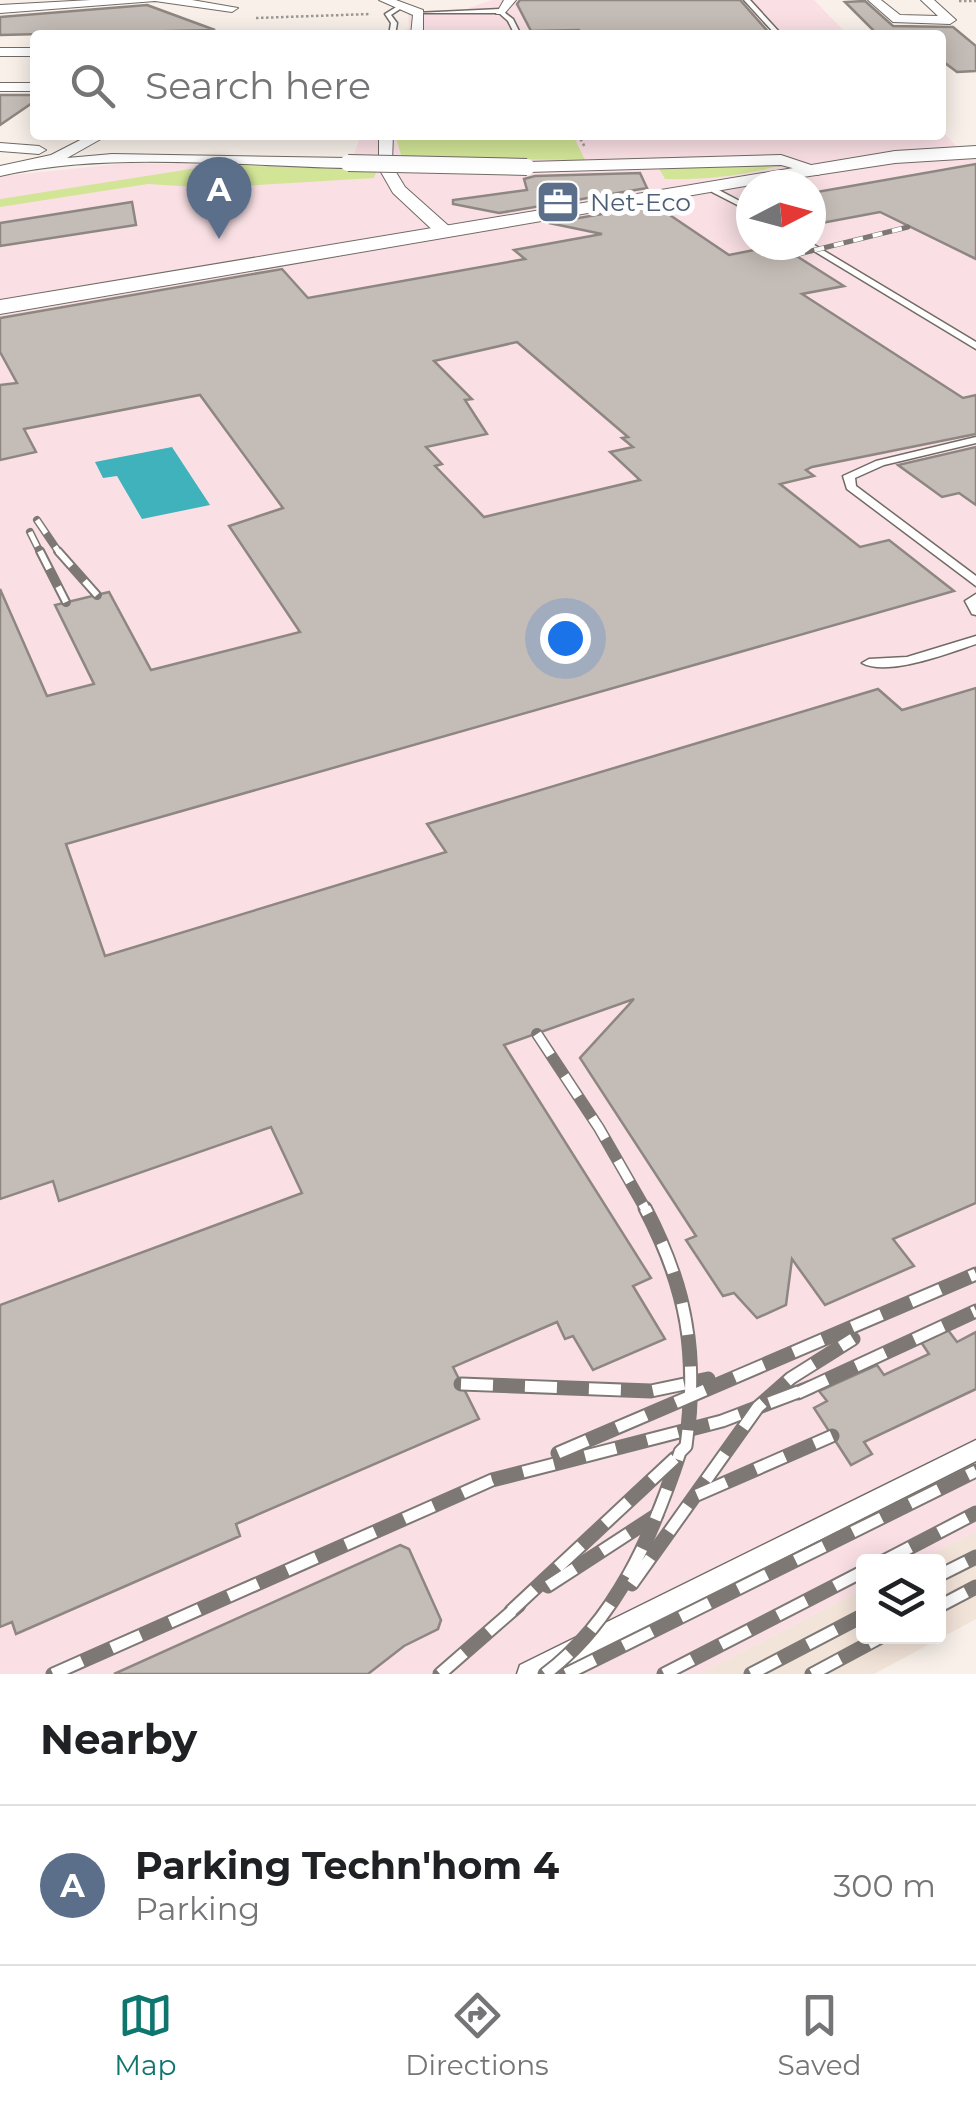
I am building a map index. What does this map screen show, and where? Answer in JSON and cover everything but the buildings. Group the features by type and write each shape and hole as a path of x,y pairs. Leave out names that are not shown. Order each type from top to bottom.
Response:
{"street":[{"path":"0,9 150,0"},
{"path":"160,0 235,2 229,14 234,24"},
{"path":"385,0 403,4 420,15 418,30"},
{"path":"501,13 510,0"},
{"path":"874,0 896,18 956,20 927,0"},
{"path":"0,52 30,52"},
{"path":"0,87 30,87"},
{"path":"0,171 91,140"},
{"path":"386,140 388,165 399,190 445,232"},
{"path":"0,147 36,158 527,167 781,160 818,170 910,156 976,152"},
{"path":"0,307 445,232 736,188"}],"lane":[{"path":"748,0 775,30"},
{"path":"393,30 394,23 388,14 403,4"},
{"path":"420,15 501,13 516,30"},
{"path":"152,150 160,140"},
{"path":"205,151 212,140"},
{"path":"720,192 736,201"},
{"path":"826,256 976,346"},
{"path":"976,440 880,462 849,476 851,487 976,582"},
{"path":"976,598 971,602 976,611"},
{"path":"869,663 908,661 976,640"},
{"path":"529,1674 976,1450"}],"path":[{"path":"256,18 372,14"}],"shaded area":[{"path":"492,0 814,0 843,30 406,30 408,11 463,10"},
{"path":"946,135 960,150 976,151 976,1531 931,1554 856,1554 856,1593 699,1674 0,1674 0,176 130,163 349,168 359,140 946,140"},
{"path":"976,1531 976,1619 946,1635 946,1554 931,1554"},
{"path":"856,1593 856,1644 930,1644 874,1674 699,1674"}],"green space":[{"path":"397,140 575,140 585,160 402,158"},
{"path":"216,165 377,169 374,178 210,188 148,184 0,207 0,199"},
{"path":"782,165 695,179 665,179 659,169"}],"water":[{"path":"172,447 210,505 142,519 117,476 103,478 95,462"}],"railway":[{"path":"826,247 908,227"},
{"path":"37,520 60,554"},
{"path":"30,532 41,554"},
{"path":"40,551 66,602"},
{"path":"58,551 97,595"},
{"path":"537,1034 599,1128 646,1210"},
{"path":"646,1210 680,1295 691,1383"},
{"path":"690,1396 976,1274"},
{"path":"798,1393 976,1311"},
{"path":"758,1407 791,1378 853,1339"},
{"path":"691,1383 708,1379"},
{"path":"461,1384 651,1391 691,1383"},
{"path":"690,1396 691,1383"},
{"path":"758,1407 811,1387"},
{"path":"558,1453 690,1396"},
{"path":"687,1430 690,1396"},
{"path":"632,1584 758,1407"},
{"path":"687,1430 758,1407"},
{"path":"53,1674 492,1480 687,1430"},
{"path":"545,1674 592,1628 629,1574 658,1514 680,1452 686,1446 687,1430"},
{"path":"697,1495 832,1436"},
{"path":"511,1611 675,1458"},
{"path":"566,1674 976,1471"},
{"path":"897,1554 976,1513"},
{"path":"548,1586 657,1515"},
{"path":"946,1572 976,1557"},
{"path":"664,1674 856,1575"},
{"path":"946,1603 976,1587"},
{"path":"440,1674 519,1605"},
{"path":"751,1674 856,1619"},
{"path":"812,1674 868,1644"}],"place":[{"name":"Net-Eco","path":"558,202"},
{"name":"Parking Techn'hom 4","path":"219,239"}]}
